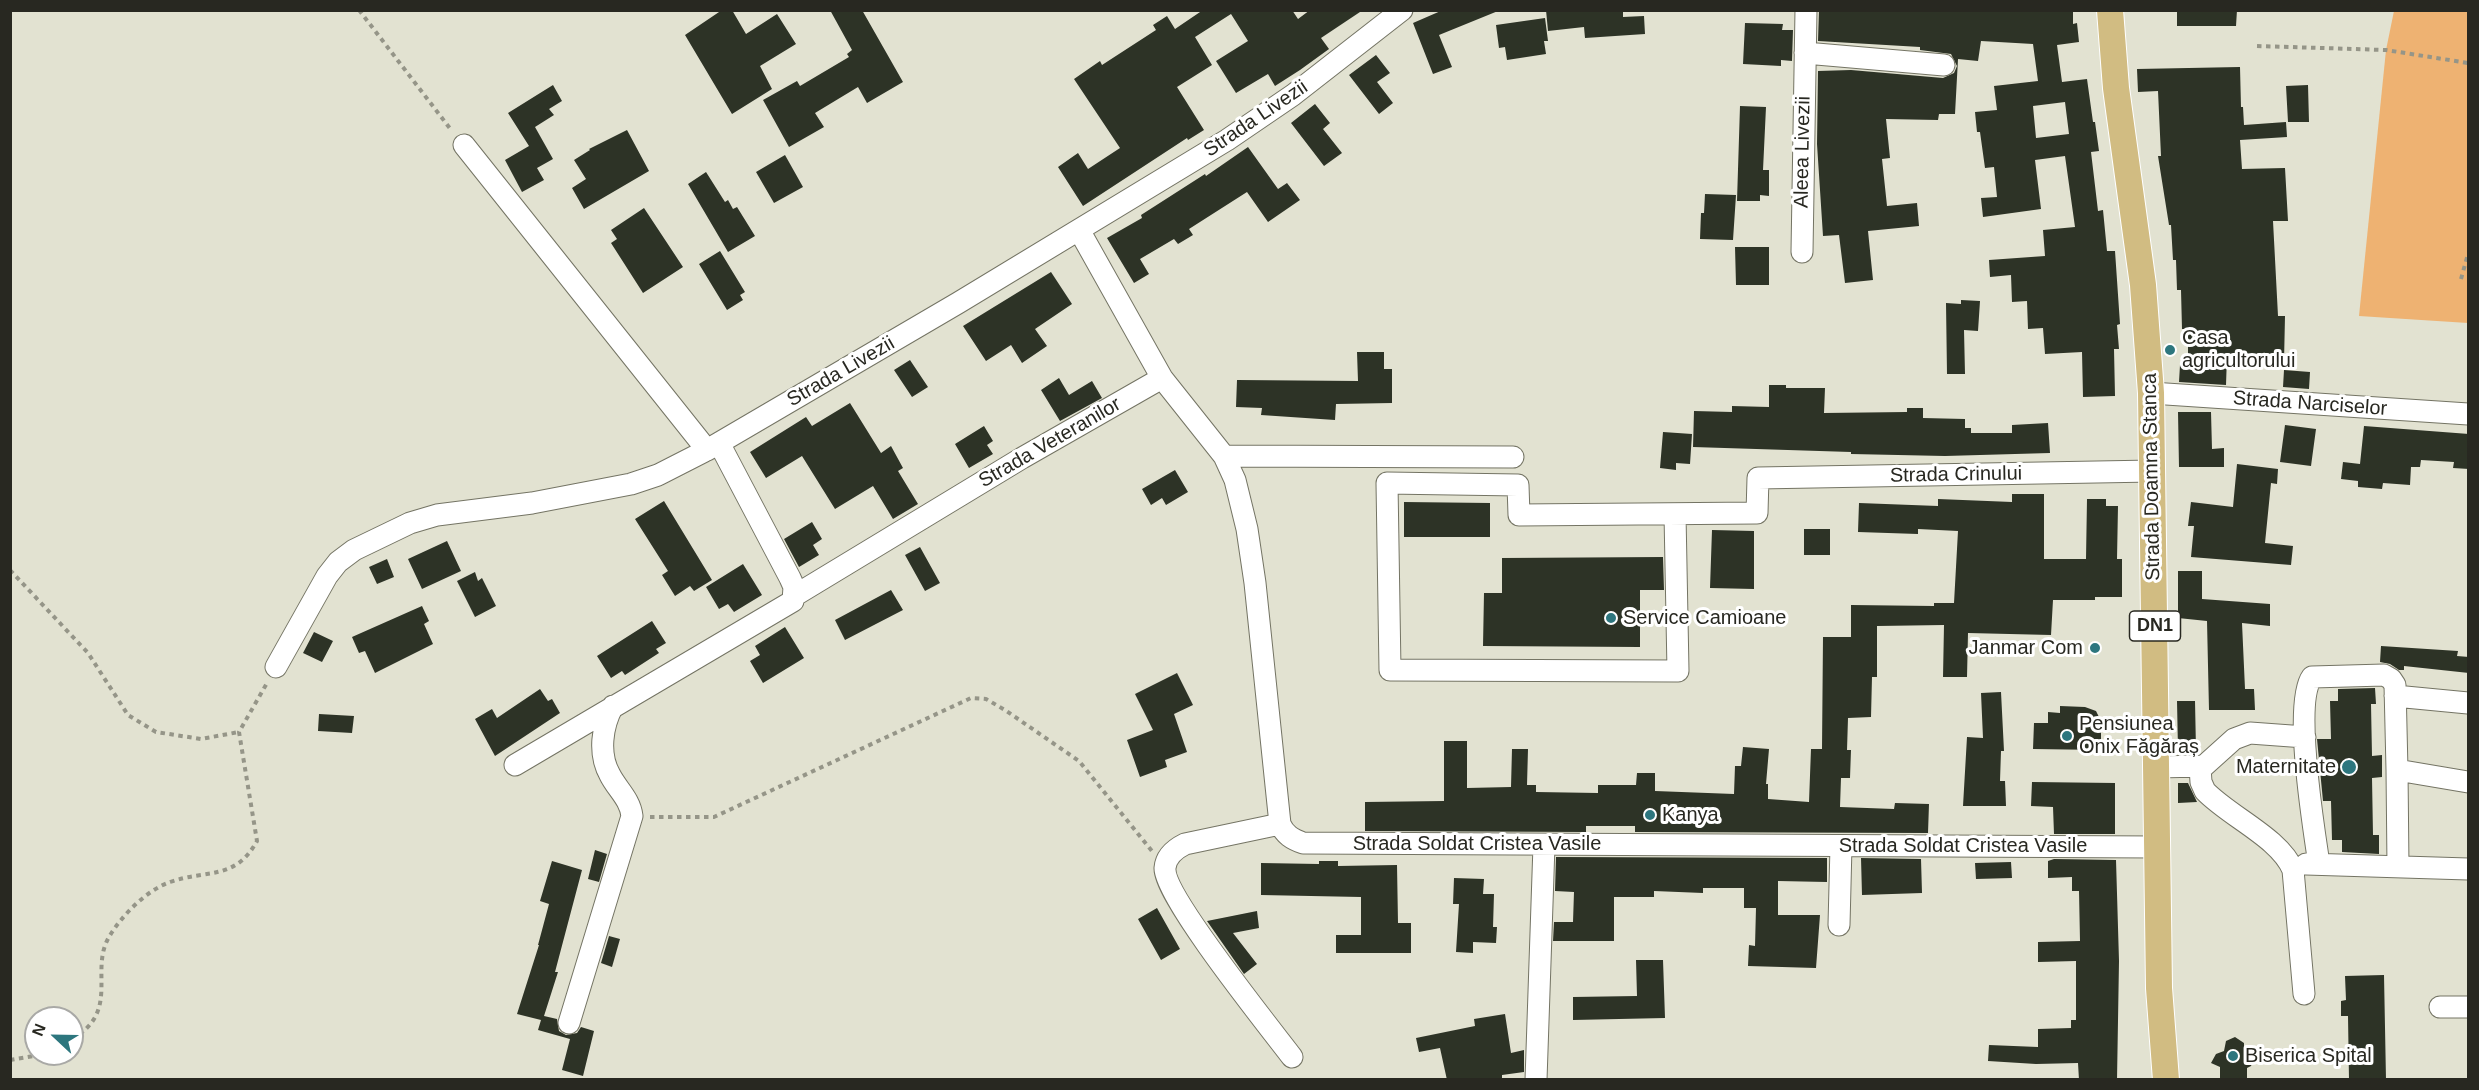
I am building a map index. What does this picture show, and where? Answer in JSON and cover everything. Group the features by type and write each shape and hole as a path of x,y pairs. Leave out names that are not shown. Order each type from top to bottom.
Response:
{"main road":[{"name":"Strada Doamna Stanca","path":"2110,10 2116,88 2143,285 2151,393 2159,988 2166,1080"},
{"name":"Strada Doamna Stanca","path":"2114,40 2121,10"},
{"name":"Strada Doamna Stanca","path":"2149,1080 2159,988"}],"street":[{"name":"Strada Livezii","path":"276,667 327,576 338,562 354,550 401,527 437,515 532,503 631,484 658,475 713,446 1079,230 1263,116 1402,10"},
{"name":"Aleea Livezii","path":"1802,252 1806,10"},
{"path":"1805,53 1944,65"},
{"path":"464,145 713,446 790,578 794,587 794,596"},
{"path":"1079,230 1162,378 1224,456 1240,494 1251,557 1280,824 1185,844 1173,852 1165,867 1169,883 1184,910 1292,1057"},
{"name":"Strada Veteranilor","path":"515,765 789,605 794,596 1012,464 1162,378"},
{"name":"Strada Narciselor","path":"2151,393 2469,414"},
{"path":"1224,456 1513,457"},
{"name":"Strada Crinului","path":"1675,514 1758,513 1758,478 2153,471"},
{"path":"1387,483 1518,485 1519,515 1675,514 1678,671 1390,670 1387,483"},
{"path":"2319,864 2308,787 2305,737 2307,687 2312,677 2384,675 2393,681 2395,696 2398,867"},
{"path":"2395,696 2469,703"},
{"path":"569,1023 632,816 631,808 609,774 604,756 604,730 607,716 613,706"},
{"path":"2156,767 2200,767 2208,764 2229,743 2244,735 2305,737"},
{"path":"2200,767 2201,782 2210,795 2277,848 2290,863 2294,881 2304,994"},
{"path":"2397,770 2469,782"},
{"name":"Strada Soldat Cristea Vasile","path":"1280,824 1288,836 1303,843 2157,847"},
{"path":"1536,1080 1544,845"},
{"path":"1839,925 1841,846"},
{"path":"2290,863 2469,870"},
{"path":"2440,1007 2469,1007"}],"path":[{"path":"359,10 464,145"},
{"path":"2257,46 2386,50 2469,63"},
{"path":"2462,279 2469,254"},
{"path":"10,570 88,652 128,715 156,732 201,740 239,732"},
{"path":"84,1028 95,1017 103,995 103,953 108,938 133,907 162,885 211,875 237,866 250,854 257,841 239,732 276,667"},
{"path":"632,816 714,817 971,698 986,699 1079,761 1165,867"}],"shaded area":[{"path":"2394,11 2468,11 2468,323 2359,316 2386,50"}],"building":[{"path":"722,10 732,10 746,34 777,14 796,44 760,66 772,89 732,114 685,35"},
{"path":"830,10 862,10 903,82 867,103 858,87 815,113 824,127 789,147 763,100 797,81 800,86 849,57 847,54 852,50"},
{"path":"1203,10 1292,10 1298,19 1310,10 1363,10 1321,38 1329,49 1300,70 1275,86 1268,74 1236,93 1216,61 1248,41 1231,14 1195,37 1212,65 1177,87 1204,130 1188,140 1187,138 1083,206 1058,167 1078,153 1088,169 1120,148 1074,79 1100,61 1102,65 1156,30 1153,25 1167,16 1175,29"},
{"path":"1443,10 1498,11 1439,35 1452,67 1433,74 1413,23"},
{"path":"1546,10 1623,10 1623,17 1644,16 1645,34 1585,38 1584,27 1548,31"},
{"path":"1819,10 2073,10 2073,24 2077,23 2079,42 2057,45 2062,82 2087,79 2093,122 2095,122 2099,151 2091,152 2098,211 2103,210 2107,251 2115,251 2120,324 2117,325 2119,349 2114,349 2115,396 2083,397 2082,352 2045,354 2043,328 2028,329 2027,301 2012,302 2011,275 1990,277 1989,260 2045,256 2043,230 2075,227 2065,156 2035,160 2041,209 1983,217 1981,198 1997,197 1994,167 1985,168 1975,112 1997,110 1994,86 2038,81 2033,44 1981,41 1978,61 1958,59 1955,114 1939,114 1938,120 1886,119 1890,158 1882,159 1887,206 1917,203 1919,226 1868,231 1873,280 1845,283 1839,235 1823,236 1817,144 1818,71 1851,70 1943,78 1954,73 1957,66 1951,54 1920,50 1920,47 1818,41","holes":["2065,102 2069,134 2036,138 2033,106"]},
{"path":"2177,10 2237,10 2236,26 2177,26"},
{"path":"1545,18 1548,41 1544,41 1546,54 1507,60 1505,47 1499,48 1496,25"},
{"path":"1745,23 1783,24 1782,30 1793,30 1792,61 1781,60 1781,66 1743,64"},
{"path":"1376,55 1390,73 1377,82 1393,103 1379,114 1349,75"},
{"path":"2240,67 2244,125 2286,122 2287,137 2240,140 2242,169 2285,168 2288,221 2273,221 2278,316 2285,316 2284,362 2268,362 2268,357 2227,356 2226,385 2179,382 2180,365 2188,365 2188,329 2182,329 2181,290 2177,290 2176,260 2173,260 2171,225 2169,225 2158,156 2161,156 2158,91 2138,92 2137,69"},
{"path":"553,85 562,101 549,109 554,115 535,127 553,159 537,168 544,180 522,192 505,160 529,146 508,113"},
{"path":"2308,85 2309,122 2288,122 2286,86"},
{"path":"1315,104 1330,123 1323,129 1342,153 1324,166 1291,123"},
{"path":"1740,106 1766,107 1763,170 1769,170 1769,196 1760,195 1760,201 1737,201"},
{"path":"627,130 649,171 584,209 572,188 586,179 574,160 589,149"},
{"path":"1248,147 1278,189 1287,183 1300,200 1268,222 1247,192 1189,229 1193,235 1178,244 1174,239 1140,259 1149,274 1134,283 1107,238 1142,218 1141,215 1205,174 1206,176"},
{"path":"785,155 803,187 774,203 756,172"},
{"path":"706,172 725,202 728,200 733,209 737,207 755,236 728,252 688,184"},
{"path":"1705,194 1736,195 1733,240 1700,239 1701,213 1704,213"},
{"path":"644,208 683,267 643,293 611,243 617,239 611,230"},
{"path":"1735,247 1769,247 1769,285 1736,285"},
{"path":"720,251 745,292 740,295 743,300 727,310 699,264"},
{"path":"1051,272 1072,304 1035,329 1047,346 1022,363 1011,345 986,361 963,326"},
{"path":"1961,300 1980,301 1978,331 1964,330 1965,374 1947,374 1946,303 1961,304"},
{"path":"1357,352 1384,352 1384,369 1392,369 1392,403 1336,404 1335,420 1261,415 1262,408 1236,407 1237,380 1358,381"},
{"path":"910,360 928,387 912,397 894,370"},
{"path":"2284,370 2310,372 2309,389 2283,387"},
{"path":"1059,378 1069,395 1092,381 1102,398 1060,421 1041,390"},
{"path":"1769,385 1786,385 1786,388 1825,388 1824,413 1907,412 1907,408 1923,408 1923,418 1965,419 1965,428 1971,428 1971,433 2012,433 2012,425 2048,423 2050,453 1945,456 1693,447 1694,411 1732,412 1732,406 1769,407"},
{"path":"850,403 881,453 891,446 903,468 898,471 918,504 893,519 873,486 835,509 802,456 766,478 750,452 806,417 812,426"},
{"path":"2178,412 2211,412 2212,449 2224,448 2224,467 2179,467"},
{"path":"2285,425 2316,429 2311,466 2280,462"},
{"path":"984,426 993,441 987,445 993,454 969,468 955,444"},
{"path":"2364,426 2469,434 2469,469 2453,468 2454,462 2421,460 2420,467 2411,467 2410,485 2383,483 2382,489 2358,487 2358,481 2341,479 2343,462 2360,464"},
{"path":"1663,432 1692,434 1690,464 1676,463 1676,470 1660,468"},
{"path":"2237,464 2278,469 2277,484 2271,483 2265,543 2293,546 2291,565 2191,557 2194,526 2188,526 2191,502 2233,507"},
{"path":"1175,470 1188,492 1166,505 1162,498 1151,505 1142,489"},
{"path":"2012,494 2044,494 2044,559 2086,559 2087,499 2106,499 2106,506 2118,506 2117,559 2122,559 2122,597 2095,597 2095,600 2053,600 2051,635 1968,633 1967,677 1943,677 1944,625 1877,626 1877,677 1872,677 1871,717 1848,718 1847,750 1851,750 1850,778 1841,778 1840,807 1894,809 1895,803 1929,804 1928,833 1635,832 1635,826 1586,826 1586,832 1365,831 1365,802 1444,801 1444,741 1467,741 1467,788 1511,787 1512,749 1528,749 1527,785 1536,785 1536,792 1598,793 1598,785 1636,785 1637,773 1655,773 1655,791 1734,794 1735,766 1741,766 1743,747 1769,749 1766,784 1768,784 1768,799 1809,802 1811,749 1822,749 1823,637 1851,637 1851,605 1934,606 1934,603 1954,603 1958,531 1918,529 1918,534 1858,532 1859,503 1938,506 1938,499 2012,502"},
{"path":"664,501 712,580 694,591 690,586 675,596 662,575 668,571 635,519"},
{"path":"1404,502 1490,503 1490,537 1404,537"},
{"path":"812,522 822,539 813,545 819,555 799,567 784,539"},
{"path":"1804,529 1830,529 1830,555 1804,555"},
{"path":"1712,530 1754,531 1754,589 1710,588"},
{"path":"447,541 461,571 422,589 408,559"},
{"path":"920,547 940,583 925,591 905,555"},
{"path":"1663,557 1664,590 1640,590 1640,647 1483,646 1484,593 1502,593 1502,558"},
{"path":"387,559 394,577 377,584 369,567"},
{"path":"743,564 762,595 734,612 728,604 719,609 706,587"},
{"path":"2178,571 2202,571 2202,599 2270,604 2270,626 2242,623 2245,689 2254,689 2255,710 2209,710 2207,621 2178,618"},
{"path":"475,572 478,581 482,578 496,606 475,617 457,581"},
{"path":"891,590 903,610 845,640 835,620"},
{"path":"422,606 429,621 424,624 433,644 375,673 365,651 359,653 352,637"},
{"path":"652,621 666,643 656,649 659,653 625,675 622,671 611,678 597,656"},
{"path":"785,627 804,658 763,683 750,661 760,655 755,646"},
{"path":"314,632 333,641 322,662 303,653"},
{"path":"2381,646 2458,651 2457,656 2469,657 2469,673 2404,666 2404,670 2399,670 2390,664 2380,662"},
{"path":"1177,673 1193,705 1174,714 1187,752 1165,760 1167,767 1140,777 1127,740 1153,730 1135,694"},
{"name":"Maternitate","path":"2375,688 2376,704 2371,704 2372,756 2382,755 2382,777 2372,778 2373,835 2379,835 2379,854 2342,852 2342,840 2332,840 2331,801 2323,801 2317,739 2331,739 2330,701 2338,701 2338,689"},
{"path":"540,689 548,701 552,699 560,713 495,756 475,719 492,709 497,718"},
{"path":"2001,692 2004,751 2001,751 2000,781 2005,781 2006,806 1963,806 1967,737 1983,738 1981,693"},
{"path":"2177,701 2195,701 2196,750 2178,750"},
{"name":"Pensiunea Onix Făgăraș","path":"2060,706 2085,707 2096,711 2101,721 2101,750 2033,749 2034,723 2048,723 2048,712 2060,713"},
{"path":"319,714 354,716 352,733 318,731"},
{"path":"2032,782 2115,783 2115,834 2054,834 2053,807 2031,806"},
{"path":"2178,783 2188,783 2197,802 2178,803"},
{"path":"595,850 607,854 599,882 588,879"},
{"path":"1556,857 1827,858 1827,882 1778,881 1778,915 1820,915 1816,968 1748,966 1749,945 1755,946 1756,908 1744,908 1744,888 1703,888 1703,893 1654,891 1654,897 1614,897 1614,941 1553,941 1554,922 1573,922 1574,892 1555,891"},
{"path":"1861,858 1921,859 1922,893 1862,895"},
{"path":"2054,859 2116,860 2119,961 2117,1080 2079,1080 2078,1063 2036,1064 1988,1061 1989,1045 2038,1047 2038,1029 2071,1028 2071,1020 2076,1020 2076,961 2038,962 2038,942 2080,941 2079,891 2072,891 2072,877 2048,878 2048,861"},
{"path":"552,861 582,870 555,972 558,972 544,1016 557,1019 559,1031 566,1035 577,1033 581,1027 594,1031 583,1076 562,1070 570,1039 538,1030 541,1020 517,1014 539,945 549,904 540,901"},
{"path":"1319,861 1338,861 1338,866 1397,865 1398,923 1411,923 1411,953 1336,953 1336,935 1361,935 1361,897 1261,895 1261,863 1319,864"},
{"path":"2011,862 2012,878 1976,879 1975,863"},
{"path":"1454,878 1484,879 1483,894 1494,894 1493,927 1497,927 1496,943 1473,942 1473,953 1456,952 1459,904 1453,904"},
{"path":"1157,908 1180,949 1161,960 1138,919"},
{"path":"1257,911 1259,928 1233,933 1257,964 1244,974 1207,921"},
{"path":"609,936 620,939 612,967 601,963"},
{"path":"1636,960 1663,960 1665,1018 1573,1020 1573,997 1637,996"},
{"path":"2384,975 2386,1080 2349,1080 2348,1016 2341,1016 2341,1001 2346,1000 2345,976"},
{"path":"1505,1014 1511,1053 1524,1050 1524,1072 1502,1075 1502,1080 1447,1080 1440,1048 1419,1052 1416,1038 1475,1026 1474,1019"},
{"name":"Biserica Spital","path":"2235,1037 2244,1043 2244,1052 2251,1054 2254,1059 2251,1066 2247,1068 2247,1080 2220,1080 2220,1067 2211,1063 2216,1054 2224,1051 2226,1041"}],"place":[{"name":"Casa agricultorului","path":"2170,350"},
{"name":"Service Camioane","path":"1611,618"},
{"name":"Janmar Com","path":"2095,648"},
{"name":"Pensiunea Onix Făgăraș","path":"2067,736"},
{"name":"Maternitate","path":"2349,767"},
{"name":"Kanya","path":"1650,815"},
{"name":"Biserica Spital","path":"2233,1056"}]}
